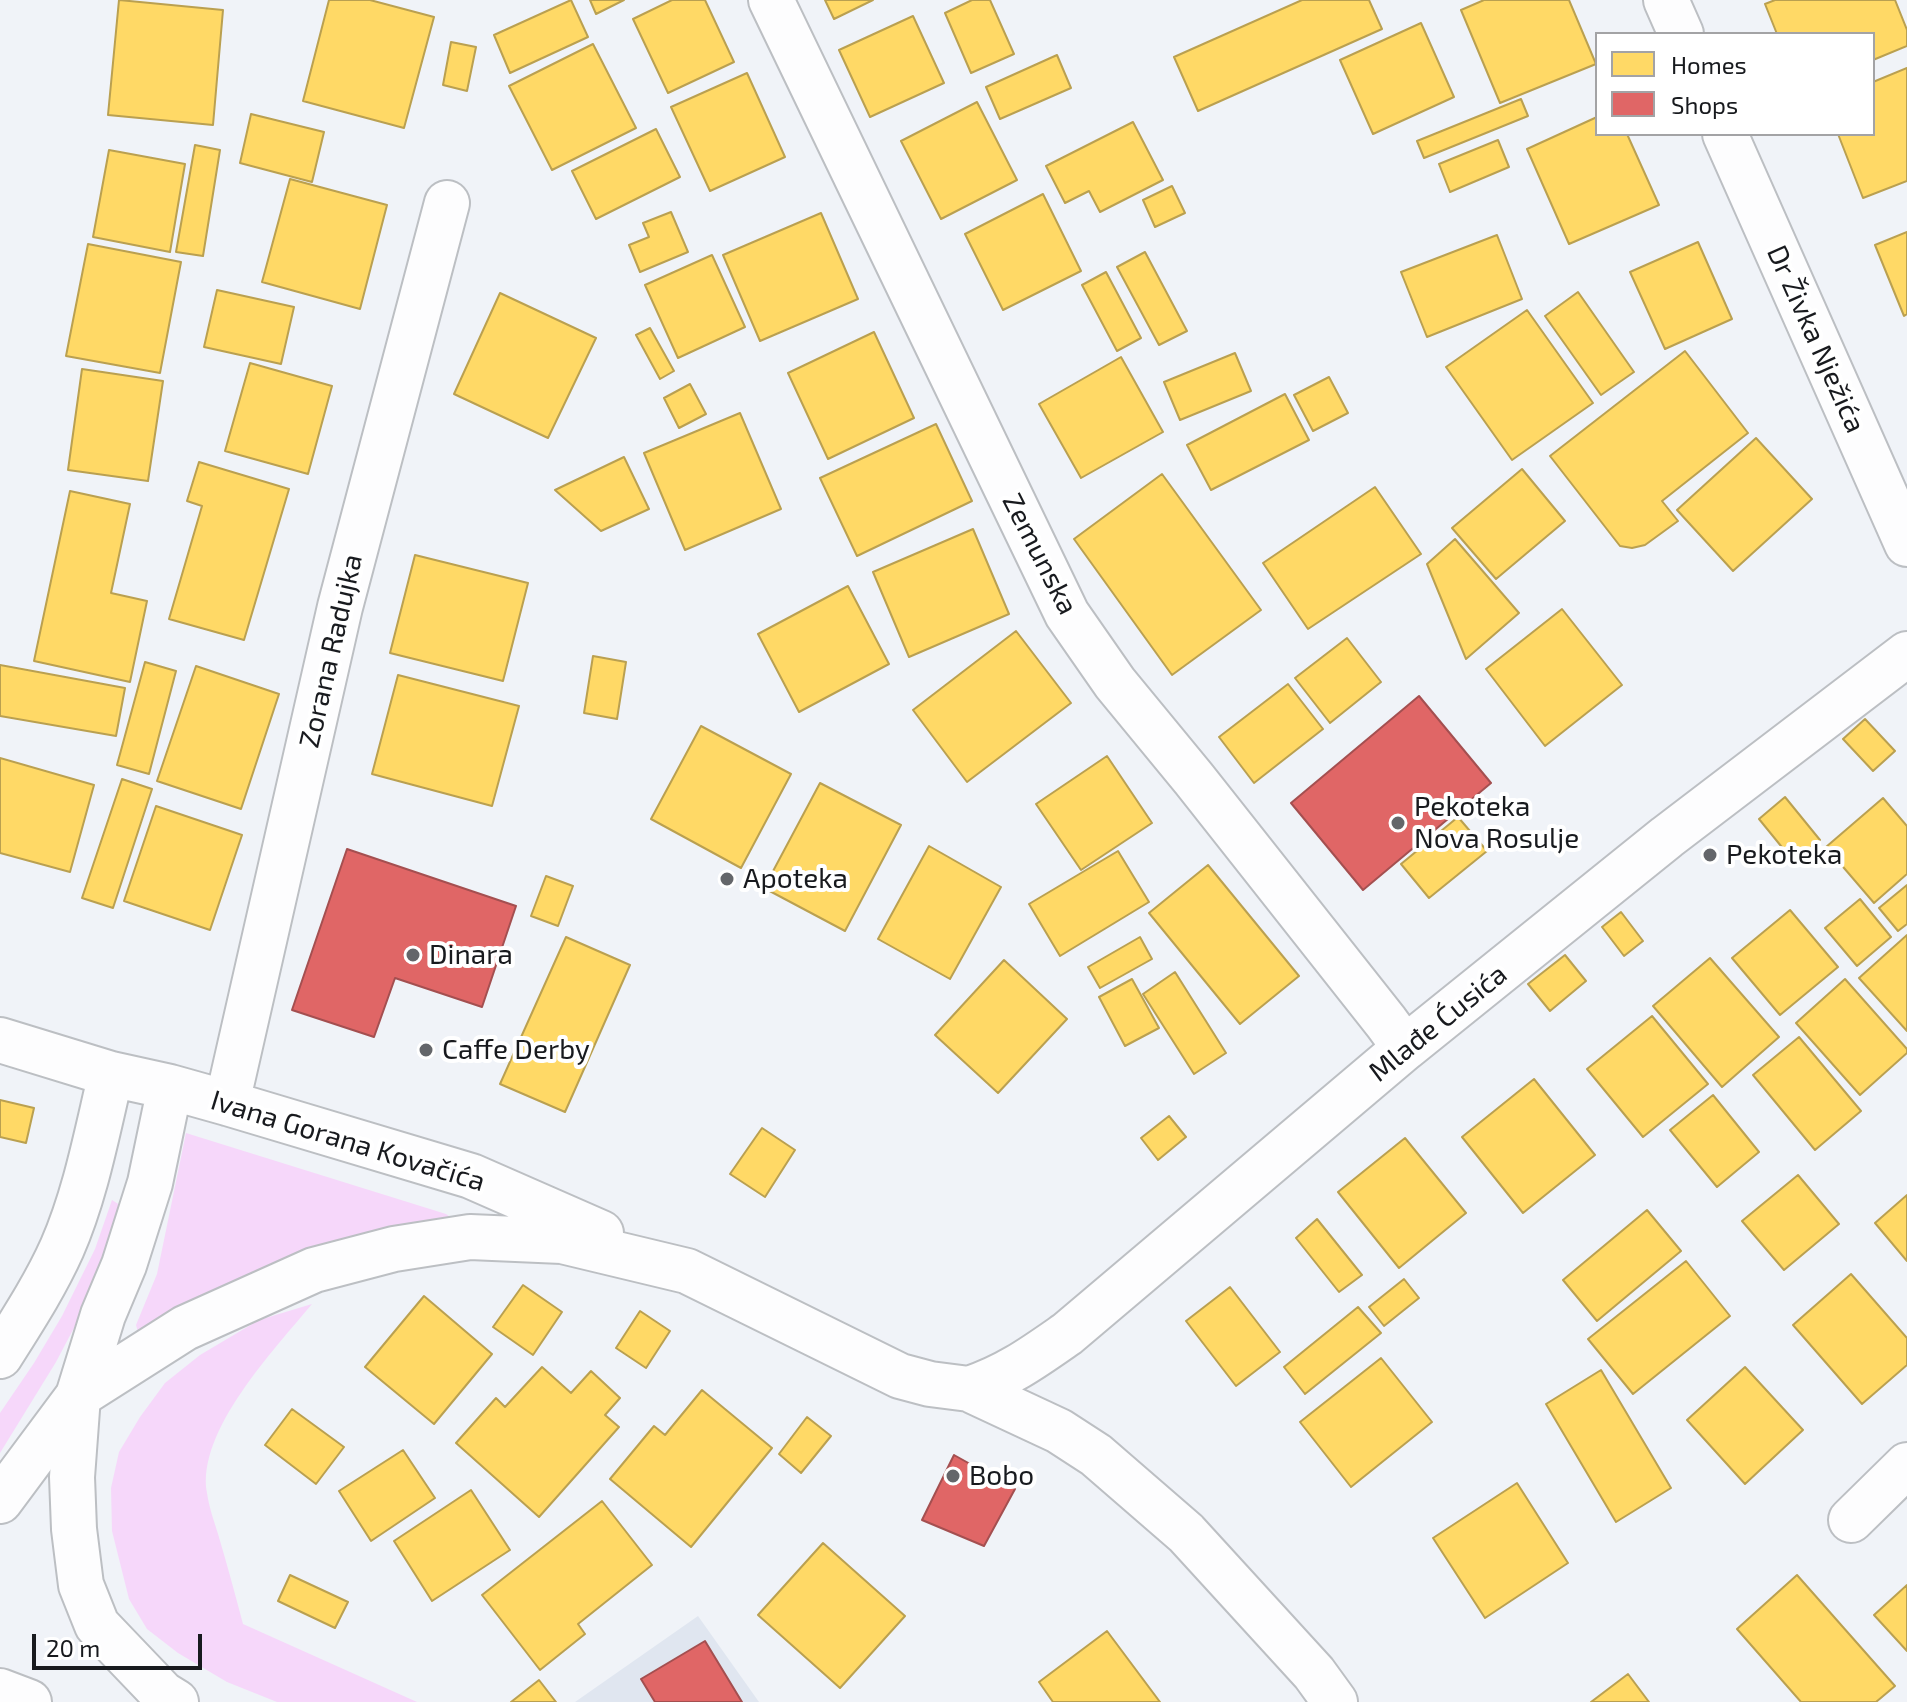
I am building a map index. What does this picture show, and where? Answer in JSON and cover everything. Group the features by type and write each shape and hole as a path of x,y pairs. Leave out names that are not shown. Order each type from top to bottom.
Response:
{"street":[{"name":"Zemunska","path":"771,0 1067,614 1115,683 1405,1048"},
{"path":"1666,0 1680,32"},
{"name":"Dr Živka Nježića","path":"1726,136 1907,544"},
{"name":"Zorana Radujka","path":"227,1103 340,607 447,203"},
{"name":"Mlađe Ćusića","path":"969,1389 1013,1371 1067,1334 1405,1048 1667,837 1907,654"},
{"name":"Ivana Gorana Kovačića","path":"0,1040 111,1074 227,1103 471,1176 687,1271"},
{"path":"0,1356 29,1311 62,1247 87,1175 111,1074"},
{"path":"170,1087 150,1183 78,1396 72,1477 81,1585 97,1625 163,1694 176,1702"},
{"path":"0,1501 78,1396 196,1322 314,1270 394,1249 470,1237 562,1241 687,1271 900,1376 969,1389 1059,1431 1104,1462 1186,1533 1314,1673 1335,1702"},
{"path":"1851,1520 1907,1465"},
{"path":"0,1691 29,1702"}],"shaded area":[{"path":"186,1133 446,1214 462,1225 139,1336 136,1325 157,1274"},
{"path":"112,1200 123,1207 85,1307 56,1362 0,1453 0,1413 62,1316 95,1249"},
{"path":"312,1304 260,1367 226,1418 207,1469 210,1509 243,1624 417,1702 277,1702 227,1682 178,1653 147,1629 129,1599 112,1531 111,1488 119,1452 140,1417 165,1383 200,1355 259,1320"},
{"path":"698,1616 759,1702 575,1702"}],"building: Homes":[{"path":"119,0 223,10 213,125 108,115"},
{"path":"329,0 370,0 434,17 404,128 303,101"},
{"path":"571,0 588,37 510,73 494,35"},
{"path":"590,0 624,0 596,14"},
{"path":"672,0 705,0 734,62 668,93 633,19"},
{"path":"825,0 873,0 834,19"},
{"path":"972,0 990,0 1014,54 971,73 945,13"},
{"path":"1302,0 1369,0 1382,29 1198,111 1174,57"},
{"path":"1484,0 1569,0 1595,64 1500,103 1461,10"},
{"path":"1775,0 1895,0 1907,30 1907,46 1875,59 1875,32 1776,32 1765,4"},
{"path":"913,16 944,83 870,117 839,50"},
{"path":"1421,23 1454,97 1373,134 1340,60"},
{"path":"451,42 476,47 467,91 443,85"},
{"path":"593,44 636,128 552,170 509,86"},
{"path":"1057,55 1071,88 1000,119 986,87"},
{"path":"1907,68 1907,181 1863,198 1839,136 1875,136 1875,81"},
{"path":"747,73 785,157 710,191 671,107"},
{"path":"1521,99 1528,116 1424,158 1417,141"},
{"path":"977,102 1017,180 941,219 901,141"},
{"path":"251,114 324,132 312,182 240,163"},
{"path":"1595,118 1595,136 1628,136 1659,205 1569,244 1527,149"},
{"path":"1133,122 1163,180 1100,212 1089,191 1065,203 1046,166"},
{"path":"656,129 680,177 596,219 572,171"},
{"path":"1498,140 1509,167 1450,192 1439,164"},
{"path":"195,145 220,150 203,256 176,252"},
{"path":"109,150 185,164 170,252 93,237"},
{"path":"290,179 387,205 360,309 262,282"},
{"path":"1172,186 1185,213 1155,227 1143,200"},
{"path":"1043,194 1081,271 1003,310 965,234"},
{"path":"671,212 688,252 640,272 629,245 649,237 643,223"},
{"path":"821,213 858,299 760,341 723,255"},
{"path":"1907,232 1907,314 1904,316 1875,245"},
{"path":"1497,235 1522,299 1427,337 1401,272"},
{"path":"1698,242 1732,319 1665,349 1630,272"},
{"path":"88,244 181,262 160,373 66,356"},
{"path":"1145,252 1187,331 1159,345 1117,267"},
{"path":"712,255 745,327 678,358 645,285"},
{"path":"1106,272 1141,338 1117,351 1082,285"},
{"path":"217,290 294,307 281,364 204,347"},
{"path":"1578,292 1634,372 1601,395 1545,316"},
{"path":"500,293 596,338 548,438 454,394"},
{"path":"1527,310 1593,403 1512,460 1446,367"},
{"path":"650,328 674,371 660,379 636,335"},
{"path":"874,332 914,418 828,459 788,373"},
{"path":"1685,351 1748,433 1662,501 1678,521 1645,545 1632,548 1620,546 1550,456"},
{"path":"1235,353 1251,391 1180,420 1164,382"},
{"path":"1121,357 1163,432 1081,478 1039,404"},
{"path":"250,363 332,386 308,474 225,451"},
{"path":"82,369 163,381 148,481 68,470"},
{"path":"1329,377 1348,413 1313,431 1294,395"},
{"path":"690,384 706,414 679,428 664,398"},
{"path":"1285,394 1309,440 1211,490 1187,445"},
{"path":"740,413 781,509 685,550 644,453"},
{"path":"936,424 972,501 857,556 820,478"},
{"path":"1756,438 1812,499 1733,571 1677,510"},
{"path":"624,457 649,509 601,531 555,490"},
{"path":"199,462 289,489 244,640 169,619 202,506 187,501"},
{"path":"1522,469 1565,521 1496,579 1452,528"},
{"path":"1162,474 1261,610 1172,675 1074,539"},
{"path":"1375,487 1421,554 1308,629 1263,563"},
{"path":"70,491 130,504 111,593 147,601 130,682 34,661"},
{"path":"973,529 1009,614 909,657 873,572"},
{"path":"1455,539 1519,613 1466,659 1427,564"},
{"path":"415,555 528,583 503,681 390,653"},
{"path":"848,586 889,664 799,712 758,634"},
{"path":"1562,609 1622,685 1545,746 1486,669"},
{"path":"1016,631 1071,703 967,782 913,710"},
{"path":"1347,638 1381,682 1330,723 1295,678"},
{"path":"593,656 626,662 617,719 584,713"},
{"path":"145,662 176,671 149,774 117,765"},
{"path":"0,665 125,688 116,736 0,716"},
{"path":"196,666 279,694 241,809 157,781"},
{"path":"398,675 519,706 492,806 372,774"},
{"path":"1288,684 1323,729 1254,783 1219,737"},
{"path":"1865,719 1895,751 1873,771 1843,739"},
{"path":"701,726 791,774 741,868 651,819"},
{"path":"1107,756 1152,823 1081,870 1036,804"},
{"path":"0,758 94,785 70,872 0,853"},
{"path":"122,779 152,789 113,908 82,898"},
{"path":"820,783 901,825 845,931 764,888"},
{"path":"1785,797 1820,840 1794,862 1759,819"},
{"path":"1883,798 1907,826 1907,874 1874,903 1826,847"},
{"path":"156,806 242,835 210,930 124,901"},
{"path":"1458,817 1487,851 1429,898 1401,864"},
{"path":"929,846 1001,887 950,979 878,939"},
{"path":"1118,851 1149,902 1060,956 1029,904"},
{"path":"1208,865 1299,976 1240,1024 1149,913"},
{"path":"546,876 573,886 558,926 531,916"},
{"path":"1907,885 1907,924 1898,931 1879,908"},
{"path":"1860,899 1891,937 1857,966 1825,928"},
{"path":"1790,910 1838,967 1780,1015 1732,958"},
{"path":"1621,912 1643,941 1624,956 1602,927"},
{"path":"1907,935 1907,1031 1859,978"},
{"path":"566,937 630,965 565,1112 500,1084"},
{"path":"1140,937 1152,959 1100,988 1088,967"},
{"path":"1565,955 1586,981 1550,1011 1528,984"},
{"path":"1710,958 1779,1037 1722,1087 1653,1006"},
{"path":"1004,960 1067,1019 998,1093 935,1035"},
{"path":"1175,972 1226,1053 1194,1074 1143,994"},
{"path":"1132,979 1159,1028 1125,1046 1099,997"},
{"path":"1845,979 1907,1049 1907,1053 1860,1095 1796,1023"},
{"path":"1652,1016 1708,1084 1643,1137 1587,1069"},
{"path":"1799,1037 1861,1111 1815,1150 1753,1075"},
{"path":"1534,1079 1595,1155 1523,1213 1462,1137"},
{"path":"1713,1095 1759,1152 1717,1187 1670,1130"},
{"path":"0,1100 34,1108 26,1143 0,1137"},
{"path":"1169,1116 1186,1137 1158,1160 1141,1138"},
{"path":"762,1128 795,1150 765,1197 730,1174"},
{"path":"1405,1138 1466,1213 1399,1268 1338,1192"},
{"path":"1798,1175 1839,1224 1784,1270 1742,1221"},
{"path":"1907,1195 1907,1261 1875,1223"},
{"path":"1647,1210 1681,1251 1597,1321 1563,1280"},
{"path":"1317,1219 1362,1275 1339,1292 1296,1238"},
{"path":"1686,1261 1730,1316 1633,1394 1588,1339"},
{"path":"1851,1274 1907,1338 1907,1365 1862,1404 1793,1325"},
{"path":"1404,1279 1419,1298 1384,1326 1369,1307"},
{"path":"523,1285 562,1312 533,1355 493,1327"},
{"path":"1230,1287 1280,1352 1236,1386 1186,1321"},
{"path":"424,1296 492,1354 434,1424 365,1367"},
{"path":"1358,1307 1381,1333 1305,1394 1284,1367"},
{"path":"640,1311 670,1331 646,1368 616,1348"},
{"path":"1381,1358 1432,1422 1351,1487 1300,1422"},
{"path":"542,1367 571,1393 591,1371 620,1398 605,1415 619,1427 539,1517 456,1443 496,1398 505,1407"},
{"path":"1745,1367 1803,1430 1745,1484 1687,1420"},
{"path":"1601,1370 1671,1488 1616,1522 1546,1404"},
{"path":"702,1390 772,1448 691,1547 610,1479 654,1426 665,1435"},
{"path":"292,1409 344,1447 316,1484 265,1445"},
{"path":"807,1417 831,1436 801,1473 779,1454"},
{"path":"403,1450 435,1498 371,1541 339,1491"},
{"path":"1517,1483 1568,1563 1485,1618 1433,1538"},
{"path":"471,1490 510,1550 432,1601 394,1541"},
{"path":"602,1501 652,1565 578,1624 585,1634 540,1670 482,1595"},
{"path":"823,1543 905,1616 840,1688 758,1615"},
{"path":"290,1575 348,1602 335,1628 278,1601"},
{"path":"1797,1575 1895,1686 1876,1702 1801,1702 1737,1629"},
{"path":"1907,1585 1907,1651 1874,1615"},
{"path":"1107,1631 1160,1702 1053,1702 1039,1682"},
{"path":"1628,1674 1649,1702 1591,1702"},
{"path":"539,1680 556,1702 511,1702"}],"building: Shops":[{"path":"1419,696 1491,783 1363,890 1291,803"},
{"path":"347,849 516,906 482,1007 395,978 374,1037 292,1010"},
{"path":"954,1455 1015,1489 984,1546 922,1520"},
{"path":"705,1641 742,1702 655,1702 641,1679"}],"place":[{"name":"Pekoteka Nova Rosulje","path":"1398,823"},
{"name":"Pekoteka","path":"1710,855"},
{"name":"Apoteka","path":"727,879"},
{"name":"Dinara","path":"413,955"},
{"name":"Caffe Derby","path":"426,1050"},
{"name":"Bobo","path":"953,1476"}]}
